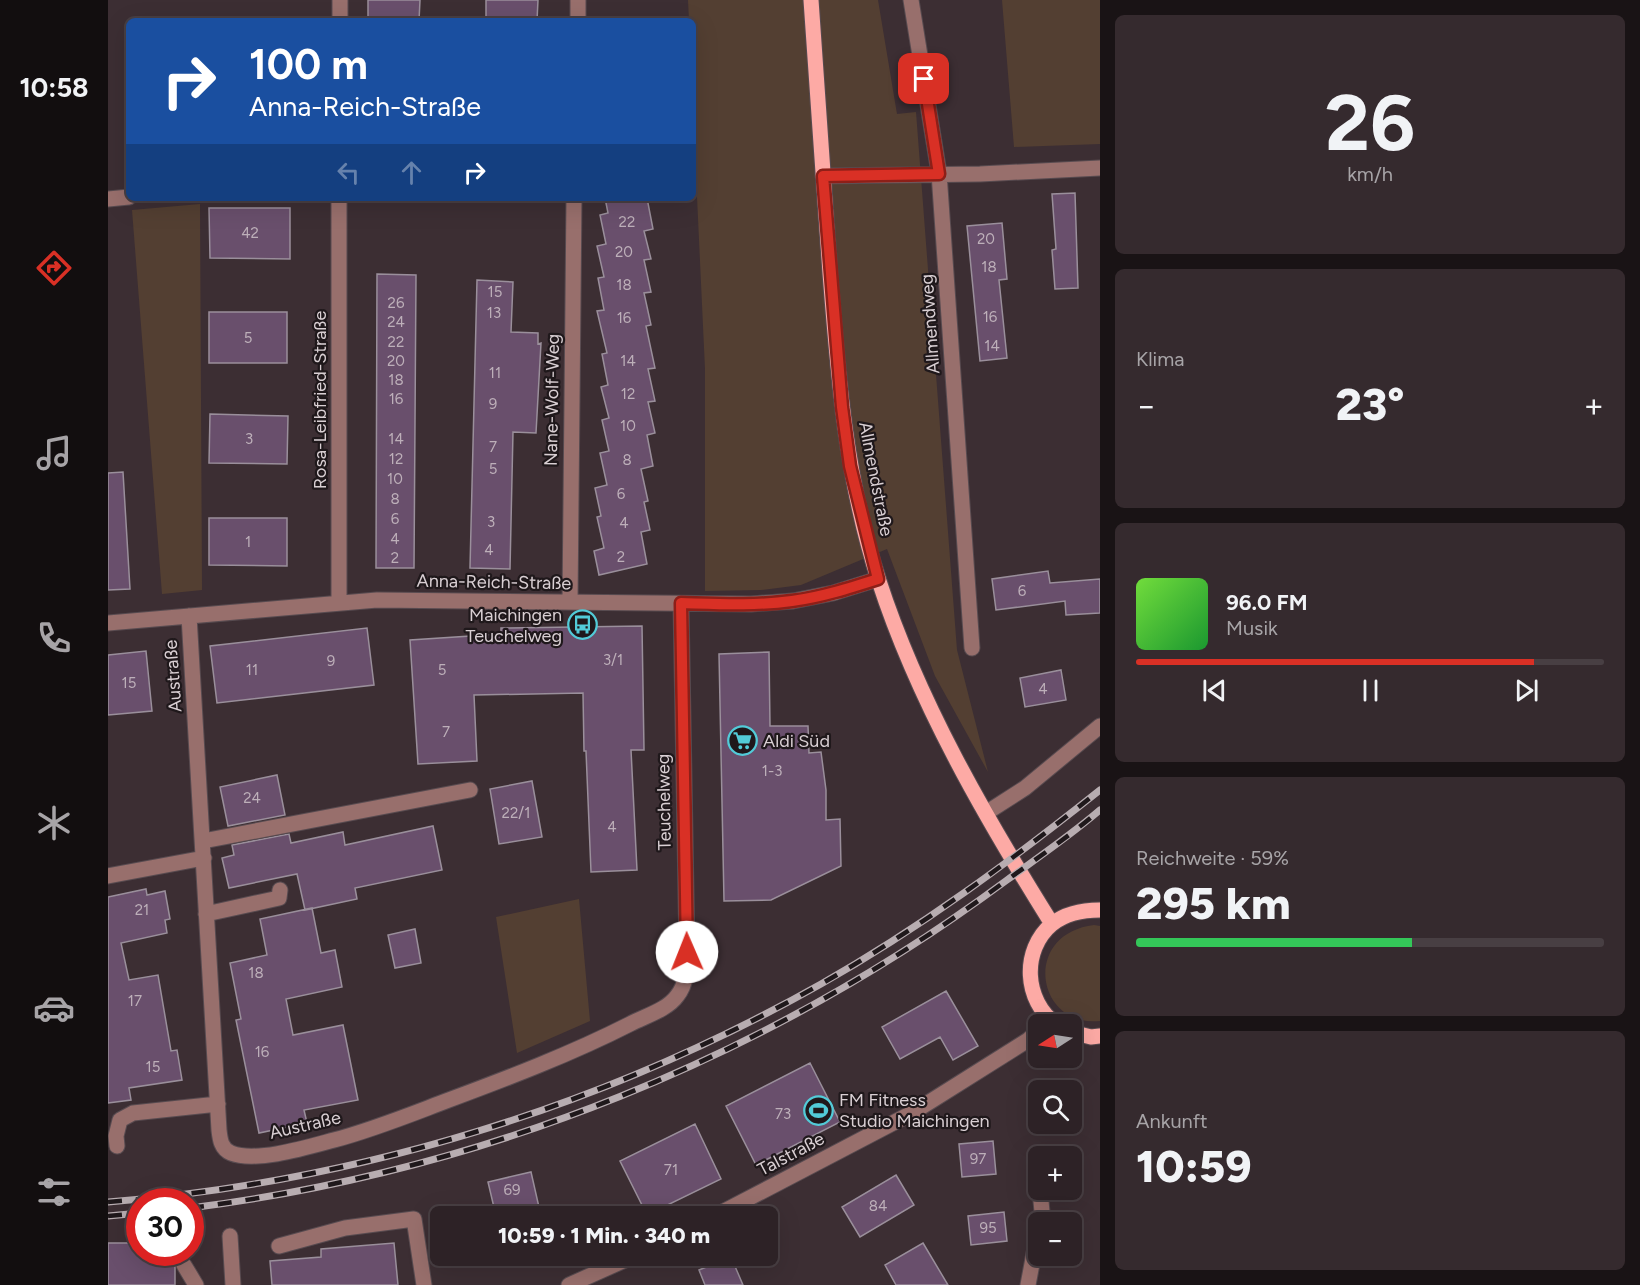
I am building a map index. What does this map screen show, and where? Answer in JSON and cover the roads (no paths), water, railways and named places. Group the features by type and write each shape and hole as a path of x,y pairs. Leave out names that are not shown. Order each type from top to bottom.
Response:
{"main road":[{"name":"Allmendstraße","path":"811,0 842,407 850,466 878,579 921,690 986,813 1052,924"},
{"path":"1045,1014 1032,990 1029,972 1032,954 1040,938 1052,924 1066,915 1082,910 1100,910"},
{"path":"1082,1035 1100,1036"}],"street":[{"path":"340,0 340,18"},
{"path":"578,0 578,18"},
{"name":"Allmendweg","path":"911,0 939,174 972,648"},
{"path":"823,176 1100,168"},
{"path":"108,199 126,197"},
{"name":"Rosa-Leibfried-Straße","path":"339,201 339,602"},
{"name":"Nane-Wolf-Weg","path":"570,602 574,201"},
{"name":"Anna-Reich-Straße","path":"108,623 377,600 751,604 793,601 833,594 878,579"},
{"name":"Teuchelweg","path":"677,997 686,972 687,952 681,603"},
{"name":"Austraße","path":"189,616 218,1104 221,1143 226,1150 233,1154 247,1156 266,1154 335,1140 387,1123 597,1041 666,1006 677,997"},
{"path":"986,813 1025,788 1100,726"},
{"path":"203,841 470,790"},
{"path":"108,876 204,858"},
{"path":"206,914 279,898 280,890"},
{"name":"Talstraße","path":"734,1206 912,1113 1028,1040"},
{"path":"117,1146 116,1136 120,1120 132,1113 218,1104"},
{"path":"279,1246 345,1228 414,1219 424,1285"},
{"path":"230,1236 233,1285"},
{"path":"185,1266 196,1285"},
{"path":"569,1285 612,1266"},
{"path":"1028,1285 1032,1266"}],"railway":[{"path":"108,1202 201,1192 294,1177 386,1157 476,1132 566,1102 653,1067 738,1028 821,984 894,940 964,893 1100,790"},
{"path":"204,1206 300,1191 409,1166 516,1135 620,1097 722,1052 820,1001 915,943 1007,880 1100,810"},
{"path":"108,1216 126,1214"}],"place":[{"name":"Maichingen Teuchelweg","path":"583,625"},
{"name":"Aldi Süd","path":"742,741"},
{"name":"FM Fitness Studio Maichingen","path":"818,1110"}]}
